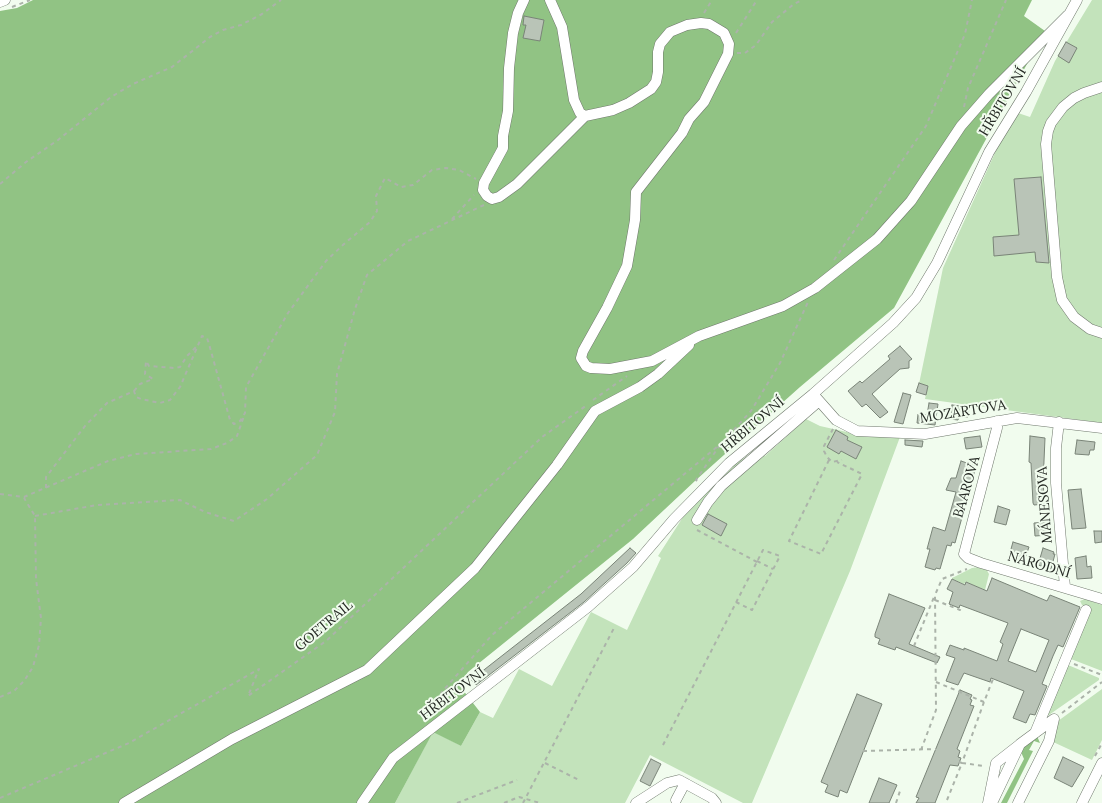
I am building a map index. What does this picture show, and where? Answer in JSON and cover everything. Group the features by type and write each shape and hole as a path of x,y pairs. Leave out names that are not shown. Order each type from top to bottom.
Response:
{"street":[{"path":"524,0 518,12 513,33 509,68 508,111 503,136 503,148 484,183 483,190 492,199 499,197 518,184 585,116 613,110 629,103 651,89 656,82 660,44 670,32 687,25 709,24 724,33 728,49 704,102 689,119 672,147 636,192 635,220 628,266 607,308 582,351 581,358 586,366 610,369 652,361 699,336 783,306 814,288 877,239 910,201 961,126 972,113 1068,15"},
{"path":"550,0 562,27 574,100 580,113 585,116"},
{"name":"HŘBITOVNÍ","path":"362,803 394,758 588,607 633,566 674,519 729,463 816,397 893,323 916,298 937,263 989,152 1026,92 1077,0"},
{"path":"1102,87 1079,95 1063,107 1051,123 1046,144 1057,277 1062,300 1074,318 1090,329 1102,333"},
{"path":"124,803 232,739 367,670 475,568 558,465 595,410 646,383 699,336"},
{"path":"695,524 708,502 722,486 816,397"},
{"name":"MOZARTOVA","path":"816,397 836,420 857,431 925,434 1017,418 1102,428"},
{"name":"BAAROVA","path":"968,558 964,554 964,549 998,428 997,422"},
{"name":"MÁNESOVA","path":"1059,422 1056,448 1056,483 1065,587"},
{"name":"NÁRODNÍ","path":"968,558 1102,599"},
{"path":"1036,733 1086,610"},
{"path":"990,803 1020,744 1054,719"},
{"path":"1018,803 1049,742 1054,719"},
{"path":"1082,803 1102,763"},
{"path":"636,803 667,783 679,780 712,798 716,803"},
{"path":"676,800 686,784"}],"path":[{"path":"4,3 30,0"},
{"path":"0,184 111,97 133,84 172,67 210,37 262,14 282,0"},
{"path":"756,0 728,49 745,53 756,45 772,22 794,4 802,0"},
{"path":"831,264 926,126 965,34 972,0"},
{"path":"964,107 968,88 1006,0"},
{"path":"0,494 24,497 108,461 136,454 211,449 227,443 237,436 245,413 246,387 288,313 326,261 370,222 377,211 376,196 385,178 401,187 413,185 432,170 446,168 459,170 484,183"},
{"path":"452,219 465,205"},
{"path":"36,516 97,506 180,500 205,512 234,520 267,500 317,455 335,412 337,374 354,309 367,275 408,241 485,205"},
{"path":"704,488 696,480 720,445 756,403 780,363 814,288"},
{"path":"46,488 46,477 85,426 107,403 134,391 140,384 153,379 145,374 146,361 149,366 180,367 202,336 207,338 209,344 230,420 234,424 240,421 245,413"},
{"path":"134,391 136,397 160,404 170,400 180,387 200,340"},
{"name":"GOETRAIL","path":"0,798 130,743 259,669 248,696 326,641 542,437 631,374"},
{"path":"829,460 789,541 822,554 862,474 829,460 824,451 824,446 836,420"},
{"path":"430,718 442,692 492,634 720,445"},
{"path":"837,462 842,460"},
{"path":"0,697 14,691 24,681 33,667 39,645 41,618 36,579 36,516 24,497"},
{"path":"695,524 757,562 773,569"},
{"path":"663,745 736,602 763,550 780,556 752,610 736,602"},
{"path":"914,646 942,579 981,563"},
{"path":"921,750 936,710 935,595"},
{"path":"935,600 960,610 961,606"},
{"path":"523,803 614,628"},
{"path":"1065,661 1102,675"},
{"path":"947,800 993,679"},
{"path":"936,682 984,702"},
{"path":"1054,719 1102,682"},
{"path":"863,751 936,749"},
{"path":"960,762 984,766"},
{"path":"544,763 578,780"},
{"path":"457,803 517,780"},
{"path":"896,803 900,791"},
{"path":"504,803 519,798 540,803"}],"green space":[{"path":"33,0 1032,0 1024,16 1045,31 894,308 800,387 633,539 468,672 459,685 480,712 461,746 433,732 395,803 0,803 0,11 17,8"},
{"path":"1092,0 1102,0 1102,423 925,399 928,386 919,384 943,268 999,144 1018,113 1030,117 1055,61"},
{"path":"806,419 820,426 860,435 900,437 850,571 752,803 743,803 650,755 625,803 395,803 433,731 461,746 480,712 493,718 519,669 552,686 591,612 627,630 661,558 658,556 685,514 732,466 752,453 765,456"},
{"path":"972,568 986,569 989,574 985,590 966,582 964,584 952,579"},
{"path":"1085,599 1102,605 1102,671 1071,659 1091,608 1082,605 1080,601"},
{"path":"1068,665 1099,678 1099,680 1046,717"},
{"path":"1102,689 1102,740 1092,760 1051,741 1058,721"},
{"path":"1037,736 1040,743 1034,741 1029,750 1033,751 1007,803 1001,803 1024,759 1021,752 1022,749"}],"building":[{"path":"524,16 544,20 540,41 523,38 526,25 523,25"},
{"path":"1066,42 1077,48 1069,63 1058,56"},
{"path":"1041,177 1049,263 1036,262 1035,252 994,256 993,237 1019,235 1014,179"},
{"path":"900,346 912,359 909,361 909,368 900,369 872,394 888,412 880,418 866,404 862,407 848,391 860,381 862,383 890,359 888,356"},
{"path":"919,383 928,386 926,395 916,392"},
{"path":"903,393 911,395 903,424 894,422"},
{"path":"929,403 938,404 935,425 917,423 918,414 927,415"},
{"path":"952,405 969,407 968,417 959,416 958,420 950,419"},
{"path":"836,430 848,437 847,440 862,447 856,459 841,451 839,454 827,447"},
{"path":"980,436 982,447 966,449 964,438"},
{"path":"1030,436 1045,438 1043,484 1045,504 1034,505 1033,503 1031,463 1029,462"},
{"path":"905,440 923,441 922,447 905,445"},
{"path":"1077,440 1095,442 1094,450 1090,450 1089,455 1075,454"},
{"path":"961,461 976,466 955,543 952,542 951,546 947,545 940,569 936,568 935,570 925,567 930,549 927,549 933,527 945,531 956,492 946,490 951,478 956,478"},
{"path":"1081,489 1086,528 1072,529 1068,490"},
{"path":"998,506 1010,510 1006,525 994,522"},
{"path":"708,514 727,524 721,536 702,525"},
{"path":"1048,522 1049,535 1035,536 1034,523"},
{"path":"1094,531 1102,531 1102,542 1095,543"},
{"path":"1013,542 1029,547 1024,561 1009,556"},
{"path":"630,548 636,553 584,602 476,685 471,680 581,594"},
{"path":"1043,548 1055,554 1051,569 1038,565"},
{"path":"1086,556 1087,567 1091,566 1092,578 1077,579 1075,558"},
{"path":"992,578 1047,601 1050,595 1080,607 1063,647 1058,645 1053,656 1042,684 1047,686 1035,715 1030,714 1026,723 1013,718 1024,691 991,678 990,682 964,673 958,685 946,681 955,658 946,655 950,645 964,650 964,648 997,661 1003,644 1000,642 1008,623 960,605 959,608 949,604 953,592 947,589 952,579 965,585 966,582 987,591","holes":["1021,629 1049,640 1036,672 1008,661"]},
{"path":"889,594 925,608 909,644 940,657 937,663 896,647 895,650 878,644 880,639 875,637 875,634"},
{"path":"960,690 972,695 970,705 974,706 957,749 960,751 958,757 961,758 958,766 950,765 935,803 916,803 919,798 916,797"},
{"path":"857,694 882,704 847,793 840,790 838,797 825,792 828,785 821,782"},
{"path":"1063,757 1084,767 1072,787 1054,778"},
{"path":"651,759 661,764 650,786 640,781"},
{"path":"879,778 897,785 889,803 869,803"}]}
